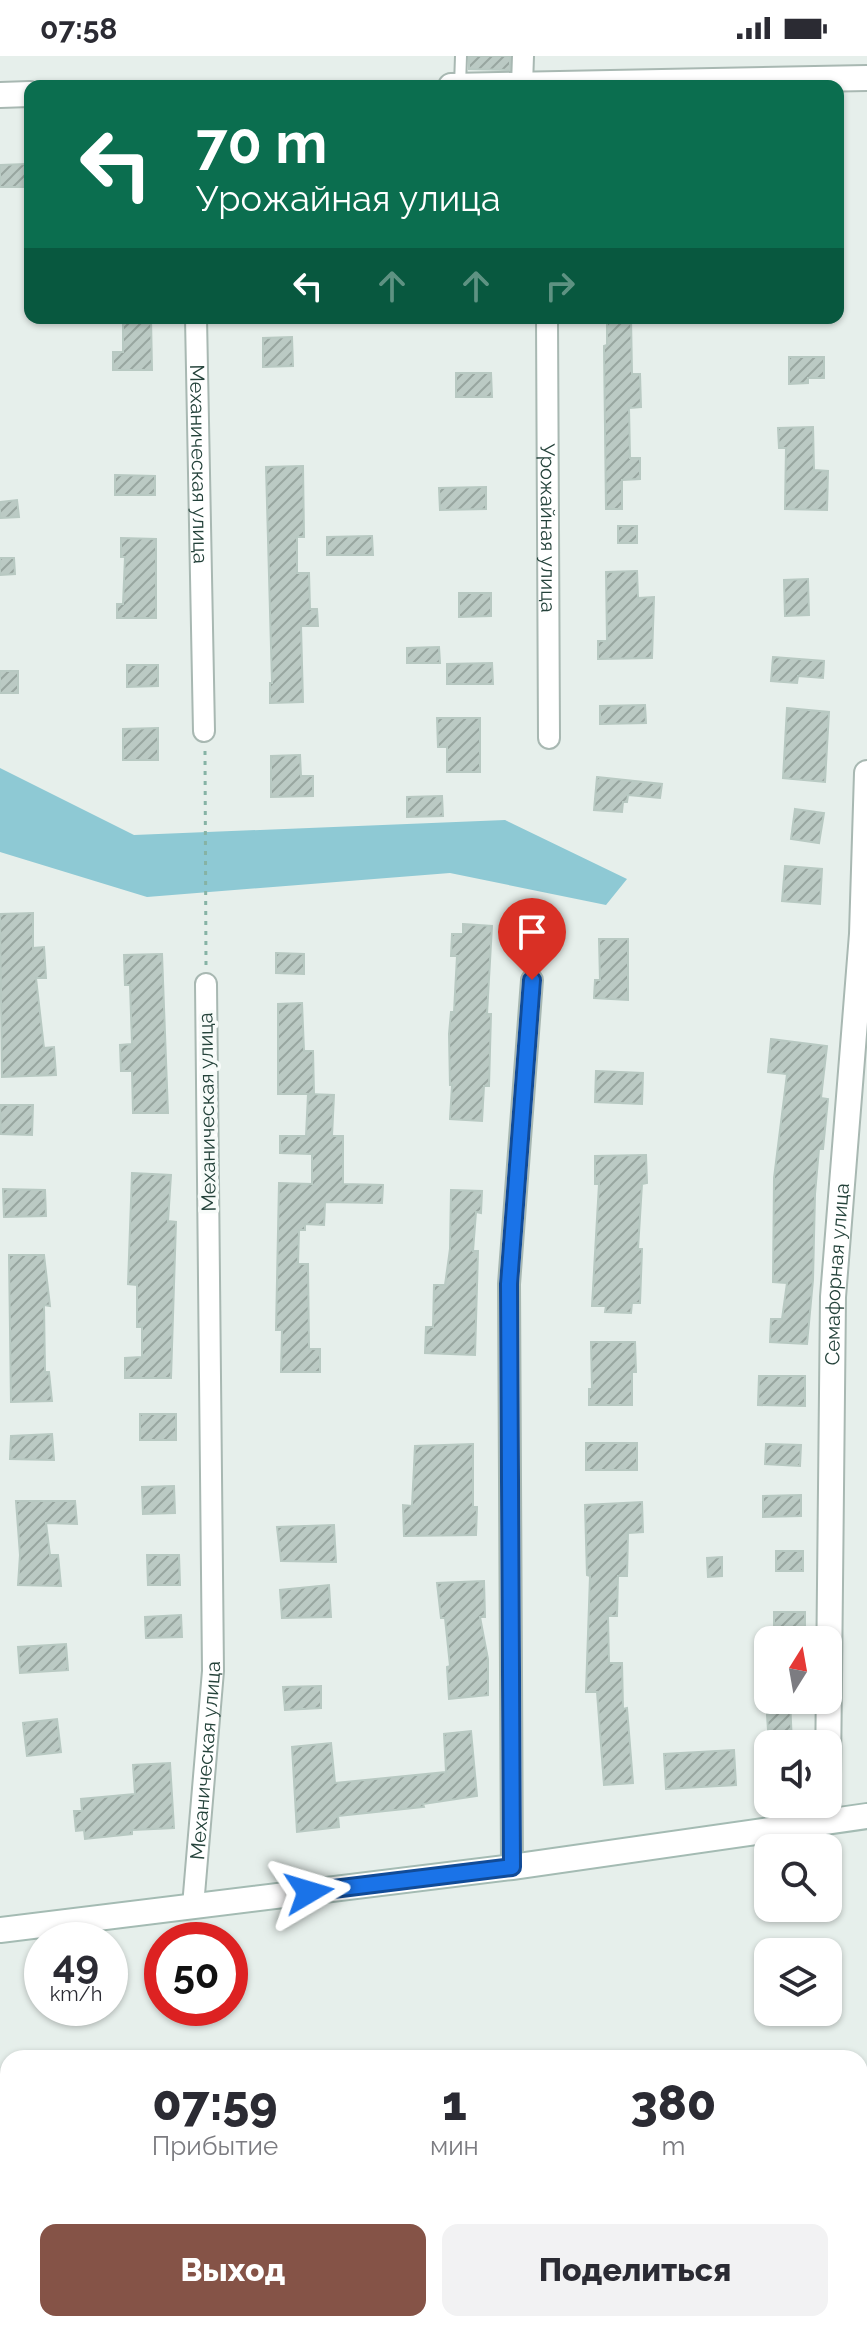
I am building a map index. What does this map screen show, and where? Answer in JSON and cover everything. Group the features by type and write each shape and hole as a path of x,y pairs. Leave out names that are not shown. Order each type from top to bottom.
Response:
{"street":[{"path":"523,56 535,80"},
{"path":"773,80 867,78"},
{"path":"0,95 24,94"},
{"name":"Механическая улица","path":"196,324 204,731"},
{"name":"Урожайная улица","path":"547,324 549,738"},
{"name":"Семафорная улица","path":"828,1730 833,1297 864,934 867,773"},
{"path":"512,1867 509,1284 532,980"},
{"name":"Механическая улица","path":"193,1906 213,1671 206,984"},
{"path":"842,1813 867,1816"},
{"path":"0,1930 512,1867 794,1818"}],"lane":[{"path":"460,80 461,56"}],"path":[{"name":"Механическая улица","path":"204,731 206,984"}],"water":[{"path":"0,768 134,835 505,820 627,879 606,905 450,873 147,897 0,852"}],"building":[{"path":"469,56 510,56 510,70 469,69"},
{"path":"24,164 24,187 0,187 0,165"},
{"path":"123,324 151,324 152,370 113,370 113,352 123,352"},
{"path":"607,324 631,324 632,374 640,374 641,407 629,408 630,458 640,458 640,479 622,480 622,509 606,509 604,346 607,345"},
{"path":"292,337 293,366 263,367 263,338"},
{"path":"789,357 824,357 824,378 808,378 808,383 789,384"},
{"path":"456,373 491,373 492,397 456,397"},
{"path":"813,427 814,470 828,471 827,510 785,509 786,448 779,448 778,428"},
{"path":"303,466 304,537 297,537 297,573 309,573 310,609 317,609 318,626 301,626 303,702 270,703 266,467"},
{"path":"115,475 155,476 155,495 115,495"},
{"path":"486,487 486,509 440,510 439,488"},
{"path":"17,500 19,517 0,518 0,502"},
{"path":"618,526 637,526 637,543 618,543"},
{"path":"372,536 373,555 327,555 327,537"},
{"path":"121,538 156,539 156,618 117,618 117,604 123,604 125,557 121,557"},
{"path":"0,558 14,558 15,574 0,575"},
{"path":"637,571 638,598 654,597 652,658 598,659 598,641 607,641 606,572"},
{"path":"808,579 809,615 785,616 784,580"},
{"path":"459,593 491,593 491,616 459,617"},
{"path":"439,647 440,663 407,663 407,648"},
{"path":"773,657 824,661 823,678 798,676 797,683 771,681"},
{"path":"492,663 493,684 447,684 447,664"},
{"path":"127,665 158,665 158,686 127,687"},
{"path":"0,671 18,671 18,693 0,693"},
{"path":"645,705 646,723 600,724 600,706"},
{"path":"787,708 829,712 825,782 783,778"},
{"path":"437,718 480,718 480,772 447,772 447,747 438,747"},
{"path":"158,728 158,760 123,760 123,729"},
{"path":"300,755 301,776 313,776 313,796 271,797 271,756"},
{"path":"597,777 662,784 660,798 628,795 622,812 594,810"},
{"path":"442,796 443,816 407,817 407,797"},
{"path":"795,809 824,813 819,843 791,839"},
{"path":"785,866 822,869 820,904 782,901"},
{"path":"33,913 33,948 44,947 46,978 36,978 44,1048 54,1047 56,1075 2,1077 0,914"},
{"path":"463,924 492,926 487,1014 491,1014 489,1086 484,1086 482,1121 450,1119 449,1034 451,1012 454,1012 457,956 451,956 452,934 463,934"},
{"path":"599,939 628,939 628,1000 594,998 595,980 600,980"},
{"path":"276,953 304,954 304,974 276,973"},
{"path":"162,954 168,1113 133,1113 132,1071 121,1071 120,1045 132,1044 130,985 125,985 124,955"},
{"path":"302,1003 304,1051 313,1051 314,1094 278,1094 278,1004"},
{"path":"771,1039 827,1046 821,1098 828,1099 815,1194 813,1280 807,1344 770,1342 771,1319 782,1319 787,1283 773,1282 774,1178 787,1074 768,1072"},
{"path":"596,1071 643,1073 642,1104 595,1102"},
{"path":"308,1094 334,1095 332,1136 343,1136 343,1184 383,1185 382,1203 325,1202 324,1225 305,1224 305,1230 299,1230 298,1264 308,1264 309,1349 320,1349 320,1372 281,1372 282,1330 276,1330 279,1183 312,1184 312,1154 280,1153 280,1136 306,1136"},
{"path":"0,1105 33,1105 32,1135 1,1134"},
{"path":"646,1155 647,1183 642,1184 638,1249 642,1249 640,1303 632,1303 631,1313 605,1312 606,1306 592,1306 599,1184 595,1184 595,1156"},
{"path":"132,1173 171,1175 168,1221 176,1222 171,1378 125,1378 125,1358 142,1357 142,1327 137,1327 137,1285 128,1284"},
{"path":"3,1189 45,1190 46,1216 4,1217"},
{"path":"451,1190 482,1191 481,1213 476,1212 473,1251 478,1251 475,1355 425,1353 426,1327 433,1327 434,1285 445,1285 450,1249"},
{"path":"9,1255 44,1255 50,1306 44,1305 45,1372 49,1372 52,1401 11,1402"},
{"path":"591,1342 635,1342 636,1372 632,1372 632,1405 589,1405 589,1389 592,1389"},
{"path":"759,1376 805,1376 805,1406 758,1405"},
{"path":"140,1414 176,1414 176,1440 140,1440"},
{"path":"52,1434 54,1460 10,1459 11,1436"},
{"path":"586,1443 637,1443 637,1470 586,1470"},
{"path":"473,1444 476,1535 404,1536 403,1505 412,1506 415,1446"},
{"path":"766,1444 801,1445 800,1466 765,1464"},
{"path":"174,1486 175,1513 143,1514 142,1487"},
{"path":"801,1495 801,1516 763,1517 763,1496"},
{"path":"16,1501 75,1501 77,1524 46,1523 50,1555 58,1555 61,1586 18,1585 20,1555"},
{"path":"642,1502 643,1532 628,1533 627,1576 618,1576 617,1616 608,1616 609,1663 622,1663 623,1709 627,1708 633,1783 604,1785 597,1692 586,1692 590,1576 587,1575 585,1505"},
{"path":"334,1525 336,1562 281,1561 277,1527"},
{"path":"776,1551 803,1551 803,1571 776,1571"},
{"path":"147,1555 179,1555 180,1585 148,1585"},
{"path":"722,1557 722,1576 708,1577 707,1558"},
{"path":"484,1581 485,1617 480,1617 488,1659 488,1695 449,1699 447,1667 450,1666 445,1618 441,1618 437,1583"},
{"path":"329,1585 331,1617 282,1618 280,1590"},
{"path":"774,1612 805,1612 805,1626 774,1626"},
{"path":"181,1615 182,1637 146,1638 145,1617"},
{"path":"66,1644 68,1670 20,1673 18,1647"},
{"path":"321,1686 321,1708 285,1710 283,1687"},
{"path":"767,1714 791,1714 791,1730 768,1730"},
{"path":"57,1719 61,1752 27,1756 23,1723"},
{"path":"471,1731 477,1796 423,1804 424,1807 338,1816 339,1827 297,1832 292,1747 331,1743 335,1783 446,1772 444,1734"},
{"path":"734,1750 736,1785 666,1789 664,1754"},
{"path":"170,1763 174,1828 132,1830 132,1834 85,1839 84,1830 76,1831 74,1811 82,1811 81,1799 135,1794 133,1765"}],"route":[{"path":"309,1892 512,1867 509,1284 532,980"}]}
